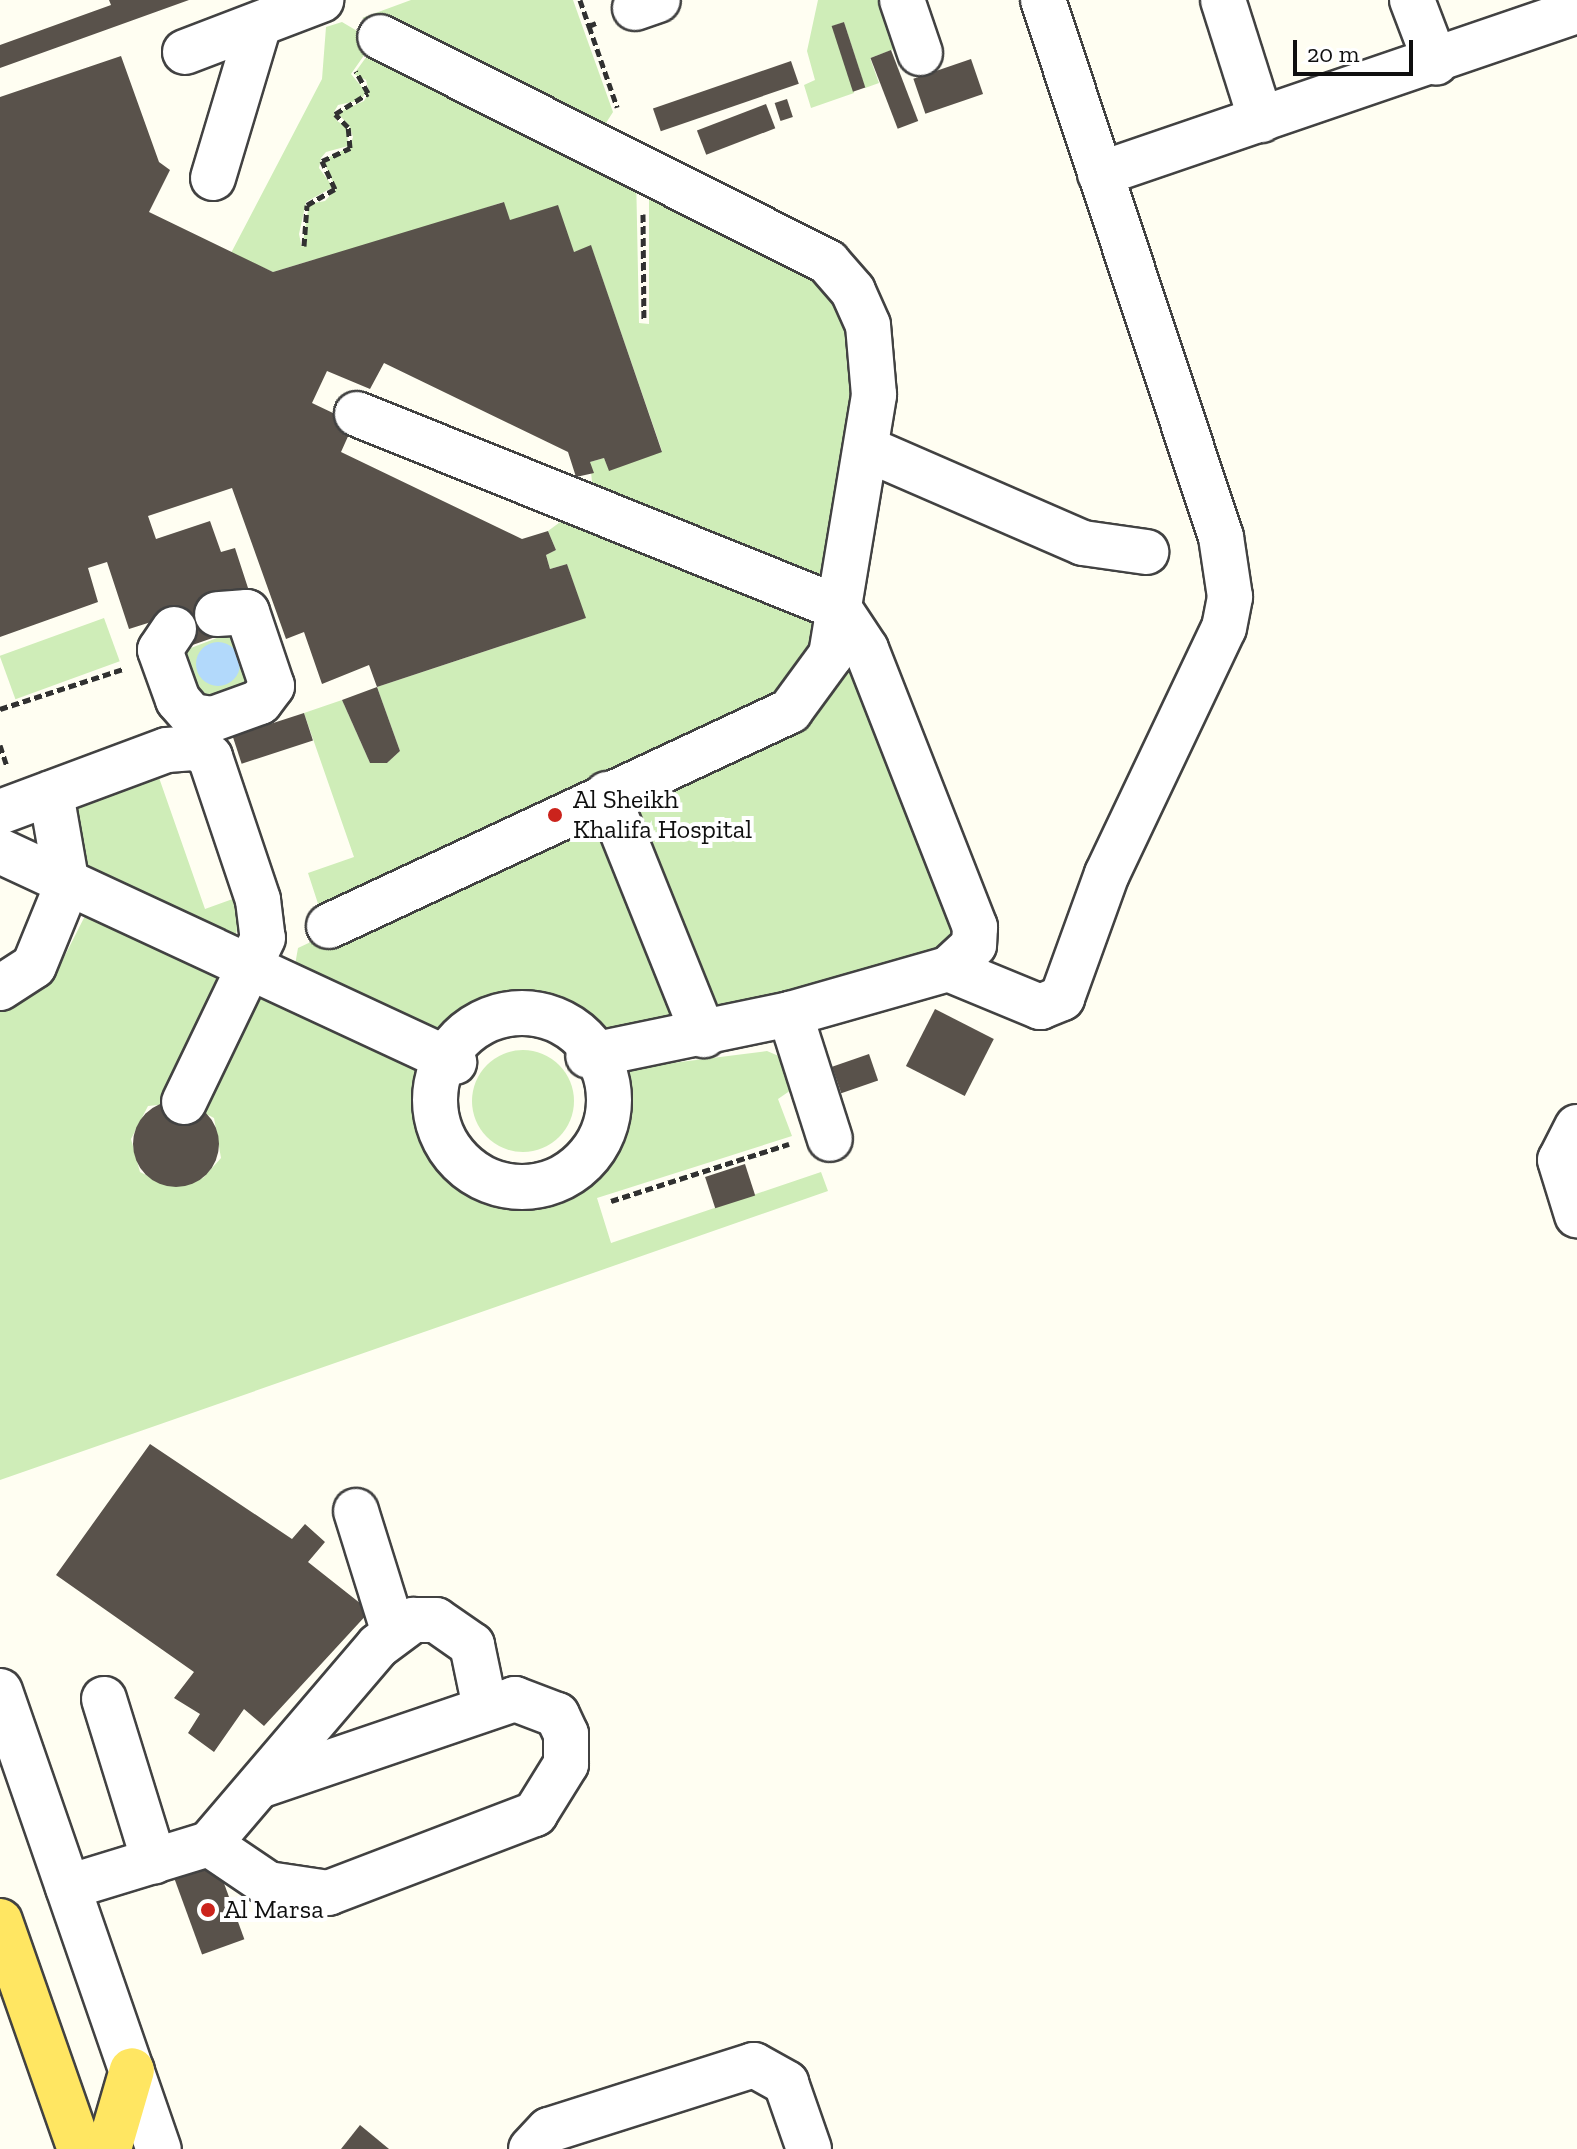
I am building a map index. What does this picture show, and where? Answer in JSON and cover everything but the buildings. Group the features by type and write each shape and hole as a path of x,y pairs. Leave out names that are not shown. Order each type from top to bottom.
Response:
{"main road":[{"path":"2,1935 80,2149"},
{"path":"109,2149 132,2070"}],"street":[{"path":"185,52 321,0"},
{"path":"902,0 920,53"},
{"path":"948,969 1040,1007 1062,998 1107,874 1224,628 1230,597 1221,537 1043,0"},
{"path":"1223,0 1261,120"},
{"path":"1412,0 1436,63"},
{"path":"1100,174 1436,63 1577,11"},
{"path":"213,178 259,25"},
{"path":"329,926 790,711 831,655 869,450 874,360 853,291 828,262 380,37"},
{"path":"357,414 839,608 866,649 975,927 974,945 948,969 704,1035 592,1055"},
{"path":"869,450 1083,543 1146,552"},
{"path":"0,812 167,750 260,702 272,686 247,612 217,614"},
{"path":"168,642 183,709 200,734 218,771 258,900 263,938 184,1102"},
{"path":"0,988 34,966 67,885 51,793"},
{"path":"607,794 704,1035"},
{"path":"0,851 67,885 252,965 450,1060"},
{"path":"507,1013 558,1020 592,1055 610,1105 592,1153 551,1183 525,1188 487,1179 454,1156 435,1108 450,1060 461,1037 507,1013"},
{"path":"790,1014 813,1136"},
{"path":"1577,1127 1560,1160 1577,1215"},
{"path":"356,1511 393,1630"},
{"path":"68,1887 209,1844 393,1630 413,1620 456,1628 472,1645 485,1707"},
{"path":"0,1691 159,2149"},
{"path":"104,1699 154,1861"},
{"path":"209,1844 268,1884 328,1893 535,1814 566,1764 566,1734 557,1715 538,1702 485,1707 259,1786"},
{"path":"531,2149 549,2130 754,2065 786,2083 809,2149"}],"path":[{"path":"580,0 619,112 601,148"},
{"path":"589,26 647,4"},
{"path":"304,246 307,205 335,189 322,161 350,148 348,127 335,114 363,102 366,82 353,75 380,37"},
{"path":"643,169 644,321"},
{"path":"0,709 168,642"},
{"path":"611,1201 813,1136"}],"green space":[{"path":"411,0 573,0 613,112 597,137 362,18"},
{"path":"818,0 883,0 900,47 870,58 879,83 865,88 844,22 833,26 854,93 811,108 804,85 815,80 807,51"},
{"path":"342,22 374,41 351,74 366,92 361,100 338,105 334,112 337,121 347,127 348,146 326,152 321,158 319,168 333,187 306,202 299,234 302,248 309,204 325,201 336,189 323,160 350,147 353,137 349,125 337,113 364,101 369,92 366,80 354,74 377,42 636,172 639,323 649,324 649,181 794,250 863,335 829,584 594,502 590,462 604,458 609,470 662,451 591,246 574,252 510,220 503,202 319,264 316,259 273,272 231,253 322,79 326,27"},
{"path":"575,511 817,609 810,678 323,919 308,873 354,857 304,713 342,700 370,763 387,763 400,751 377,687 585,618 567,564 550,569 546,555 556,550 548,531"},
{"path":"104,618 120,661 15,699 0,656"},
{"path":"235,631 255,683 202,704 182,651"},
{"path":"857,647 969,946 708,1020 631,798"},
{"path":"157,772 205,909 241,896 236,935 227,939 90,875 71,827 77,807"},
{"path":"597,814 688,1013 591,1042 547,1012 503,1011 446,1045 295,965 298,948 577,816"},
{"path":"89,908 239,977 177,1103 148,1106 131,1139 140,1172 168,1186 203,1178 221,1158 214,1118 189,1105 249,985 430,1073 428,1112 440,1146 464,1174 504,1192 547,1191 597,1158 615,1106 608,1071 767,1051 781,1057 794,1088 778,1099 792,1136 597,1198 611,1243 821,1172 828,1191 0,1480 0,1002 52,981"},
{"path":"523,1050 542,1054 559,1065 570,1082 574,1101 570,1120 559,1137 542,1148 523,1152 504,1148 487,1137 476,1120 472,1101 476,1082 487,1065 504,1054"}],"water":[{"path":"218,642 234,648 240,664 234,680 218,686 202,680 196,664 202,648"}],"place":[{"name":"Al Sheikh Khalifa Hospital","path":"555,815"},
{"name":"Al Marsa","path":"208,1910"}]}
